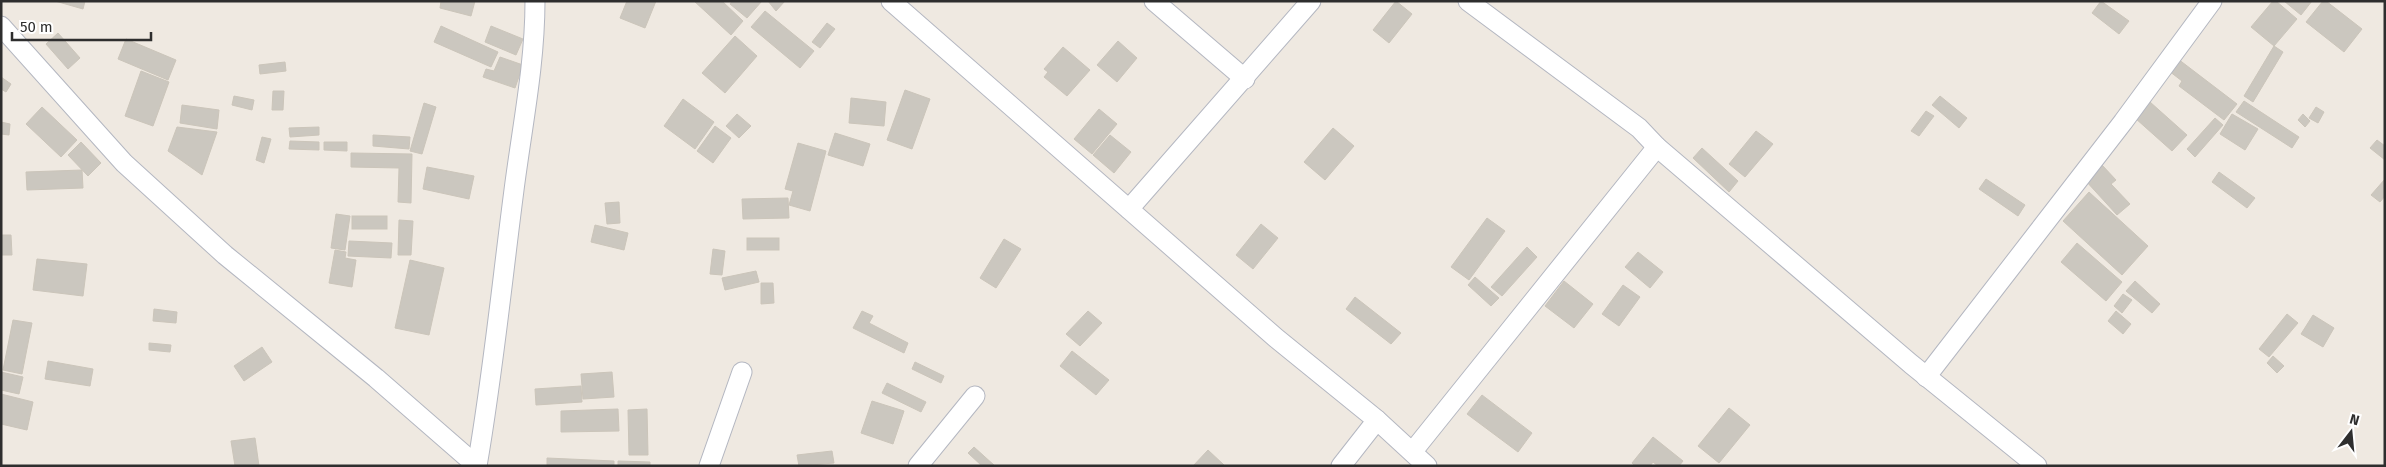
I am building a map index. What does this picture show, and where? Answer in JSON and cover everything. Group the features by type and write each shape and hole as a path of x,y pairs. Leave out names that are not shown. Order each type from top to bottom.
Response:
{"street":[{"path":"477,466 492,379 506,251 535,42 535,1"},
{"path":"1154,1 1245,79"},
{"path":"1130,209 1311,1"},
{"path":"1468,1 1639,128 1657,147 1926,376 2037,466"},
{"path":"1926,376 2123,122 2212,1"},
{"path":"897,4 1276,338 1377,420 1427,466"},
{"path":"1,26 124,163 225,255 376,378 477,466"},
{"path":"1412,451 1657,147"},
{"path":"709,466 742,372"},
{"path":"918,466 975,396"},
{"path":"1341,466 1377,420"}],"building":[{"path":"55,1 85,1 83,9"},
{"path":"441,1 475,1 471,16 440,8"},
{"path":"627,1 656,1 645,28 620,18"},
{"path":"694,1 722,1 743,21 731,35"},
{"path":"732,1 762,1 747,18 730,4"},
{"path":"768,1 785,1 776,11"},
{"path":"1396,1 1412,14 1389,43 1373,30"},
{"path":"2101,1 2129,21 2119,34 2092,13"},
{"path":"2273,1 2276,1 2297,19 2274,46 2251,27"},
{"path":"2284,1 2312,1 2301,15"},
{"path":"2323,1 2326,1 2362,29 2344,52 2306,22"},
{"path":"765,11 814,51 800,68 751,27"},
{"path":"827,23 835,29 820,48 812,42"},
{"path":"441,26 498,52 491,67 434,42"},
{"path":"491,26 523,39 516,55 485,42"},
{"path":"58,33 80,58 68,69 46,44"},
{"path":"735,36 757,56 725,93 702,73"},
{"path":"126,39 176,60 168,80 118,59"},
{"path":"1118,41 1137,58 1117,82 1097,65"},
{"path":"2274,46 2283,52 2253,102 2244,96"},
{"path":"1063,47 1090,70 1067,96 1044,77 1048,72 1044,69"},
{"path":"500,57 523,65 515,88 483,77 486,69 494,71"},
{"path":"2178,59 2237,104 2224,120 2179,86 2182,81 2169,71"},
{"path":"285,62 286,71 260,74 259,65"},
{"path":"141,71 169,82 153,126 125,116"},
{"path":"1,77 11,84 6,92 1,89"},
{"path":"905,90 930,99 912,149 887,140"},
{"path":"273,91 284,91 283,110 272,110"},
{"path":"234,96 254,100 252,110 232,105"},
{"path":"1940,96 1967,118 1959,128 1932,105"},
{"path":"851,98 886,102 884,126 849,123"},
{"path":"683,99 714,122 695,149 664,126"},
{"path":"2244,101 2299,137 2292,148 2236,112"},
{"path":"2150,102 2187,135 2172,151 2135,118"},
{"path":"424,103 436,107 422,154 410,151"},
{"path":"182,105 219,110 217,129 180,123"},
{"path":"42,107 77,140 61,157 26,124"},
{"path":"2316,107 2324,112 2318,123 2309,118"},
{"path":"1099,109 1117,124 1092,154 1074,139"},
{"path":"1926,111 1934,116 1919,136 1911,131"},
{"path":"737,114 751,126 739,138 726,126"},
{"path":"2232,114 2258,129 2245,150 2220,134"},
{"path":"2303,114 2310,121 2305,127 2298,120"},
{"path":"2215,118 2223,125 2195,157 2187,149"},
{"path":"1,122 10,124 9,135 1,134"},
{"path":"715,126 731,138 713,163 697,151"},
{"path":"177,127 217,132 202,175 168,151"},
{"path":"319,127 319,135 290,137 289,128"},
{"path":"1333,128 1354,146 1325,180 1304,162"},
{"path":"1756,131 1773,144 1745,177 1729,164"},
{"path":"835,133 870,144 863,166 828,155"},
{"path":"373,135 410,137 409,149 373,146"},
{"path":"1110,135 1131,152 1114,173 1093,155"},
{"path":"262,137 271,139 264,163 256,160"},
{"path":"2377,140 2385,146 2385,160 2370,148"},
{"path":"290,141 319,142 319,150 289,149"},
{"path":"81,142 101,163 88,176 68,155"},
{"path":"324,142 347,142 347,151 324,150"},
{"path":"798,143 826,151 810,211 789,205 793,191 785,189"},
{"path":"1702,148 1738,181 1729,192 1693,158"},
{"path":"351,153 412,154 411,203 398,202 399,168 351,167"},
{"path":"2102,165 2116,180 2111,184 2130,204 2117,215 2085,180"},
{"path":"427,167 474,176 469,199 423,189"},
{"path":"82,170 83,188 27,190 26,172"},
{"path":"2219,172 2255,198 2247,208 2212,182"},
{"path":"1986,179 2025,205 2018,216 1979,189"},
{"path":"2385,179 2385,196 2380,202 2371,195"},
{"path":"2089,192 2148,246 2122,275 2063,221"},
{"path":"788,198 789,218 743,219 742,199"},
{"path":"619,202 620,223 607,224 605,203"},
{"path":"336,214 350,216 345,250 331,248"},
{"path":"352,216 387,216 387,229 352,229"},
{"path":"1487,218 1505,231 1469,280 1451,267"},
{"path":"399,220 413,221 411,255 398,255"},
{"path":"1261,224 1278,238 1253,269 1236,255"},
{"path":"595,225 628,233 624,250 591,242"},
{"path":"1,235 11,235 12,255 1,255"},
{"path":"747,238 779,238 779,250 747,250"},
{"path":"1004,239 1021,249 996,288 980,278"},
{"path":"349,241 392,243 391,258 348,256"},
{"path":"2077,243 2122,282 2106,301 2061,262"},
{"path":"1527,247 1537,257 1502,296 1491,287"},
{"path":"713,249 725,251 722,275 710,274"},
{"path":"335,250 346,252 345,258 356,260 352,287 329,283"},
{"path":"1638,252 1663,272 1650,288 1625,267"},
{"path":"37,259 87,264 83,296 33,290"},
{"path":"410,260 444,268 429,335 395,328"},
{"path":"756,271 759,282 725,290 722,278"},
{"path":"1475,277 1499,298 1491,306 1468,285"},
{"path":"1564,281 1593,304 1574,328 1545,306"},
{"path":"2135,281 2160,304 2152,313 2126,291"},
{"path":"761,283 773,283 774,303 761,304"},
{"path":"1623,285 1640,297 1619,326 1602,314"},
{"path":"2123,294 2132,300 2122,313 2114,306"},
{"path":"1355,297 1401,333 1391,344 1346,309"},
{"path":"154,309 177,312 176,323 153,321"},
{"path":"862,311 873,316 869,323 908,343 904,353 853,328"},
{"path":"1088,311 1102,323 1080,346 1066,334"},
{"path":"2116,311 2131,324 2123,334 2108,321"},
{"path":"2287,314 2298,323 2269,357 2259,349"},
{"path":"2313,315 2334,328 2323,347 2301,334"},
{"path":"13,320 32,323 22,374 3,370"},
{"path":"149,343 171,345 170,352 149,350"},
{"path":"262,347 272,362 244,381 234,366"},
{"path":"1072,351 1109,380 1096,395 1060,366"},
{"path":"2273,356 2284,366 2277,373 2267,363"},
{"path":"48,361 93,369 90,386 45,379"},
{"path":"915,362 944,376 941,383 912,369"},
{"path":"1,372 23,377 19,394 1,390"},
{"path":"612,372 614,397 583,399 581,374"},
{"path":"887,383 926,402 921,412 882,393"},
{"path":"581,386 582,402 536,405 535,389"},
{"path":"1,394 33,402 27,430 1,424"},
{"path":"1482,395 1532,433 1518,452 1467,414"},
{"path":"872,401 904,411 893,444 861,433"},
{"path":"1729,408 1750,425 1719,463 1698,446"},
{"path":"618,409 619,431 561,432 561,411"},
{"path":"647,409 648,455 629,455 628,410"},
{"path":"1653,437 1683,461 1679,466 1658,466 1653,462 1650,466 1635,466 1632,463"},
{"path":"255,438 259,466 235,466 231,441"},
{"path":"974,447 995,466 982,466 968,453"},
{"path":"1208,450 1224,465 1193,466"},
{"path":"832,451 834,463 799,466 797,455"},
{"path":"547,458 614,461 614,466 547,466"},
{"path":"618,461 650,462 650,466 618,466"}]}
